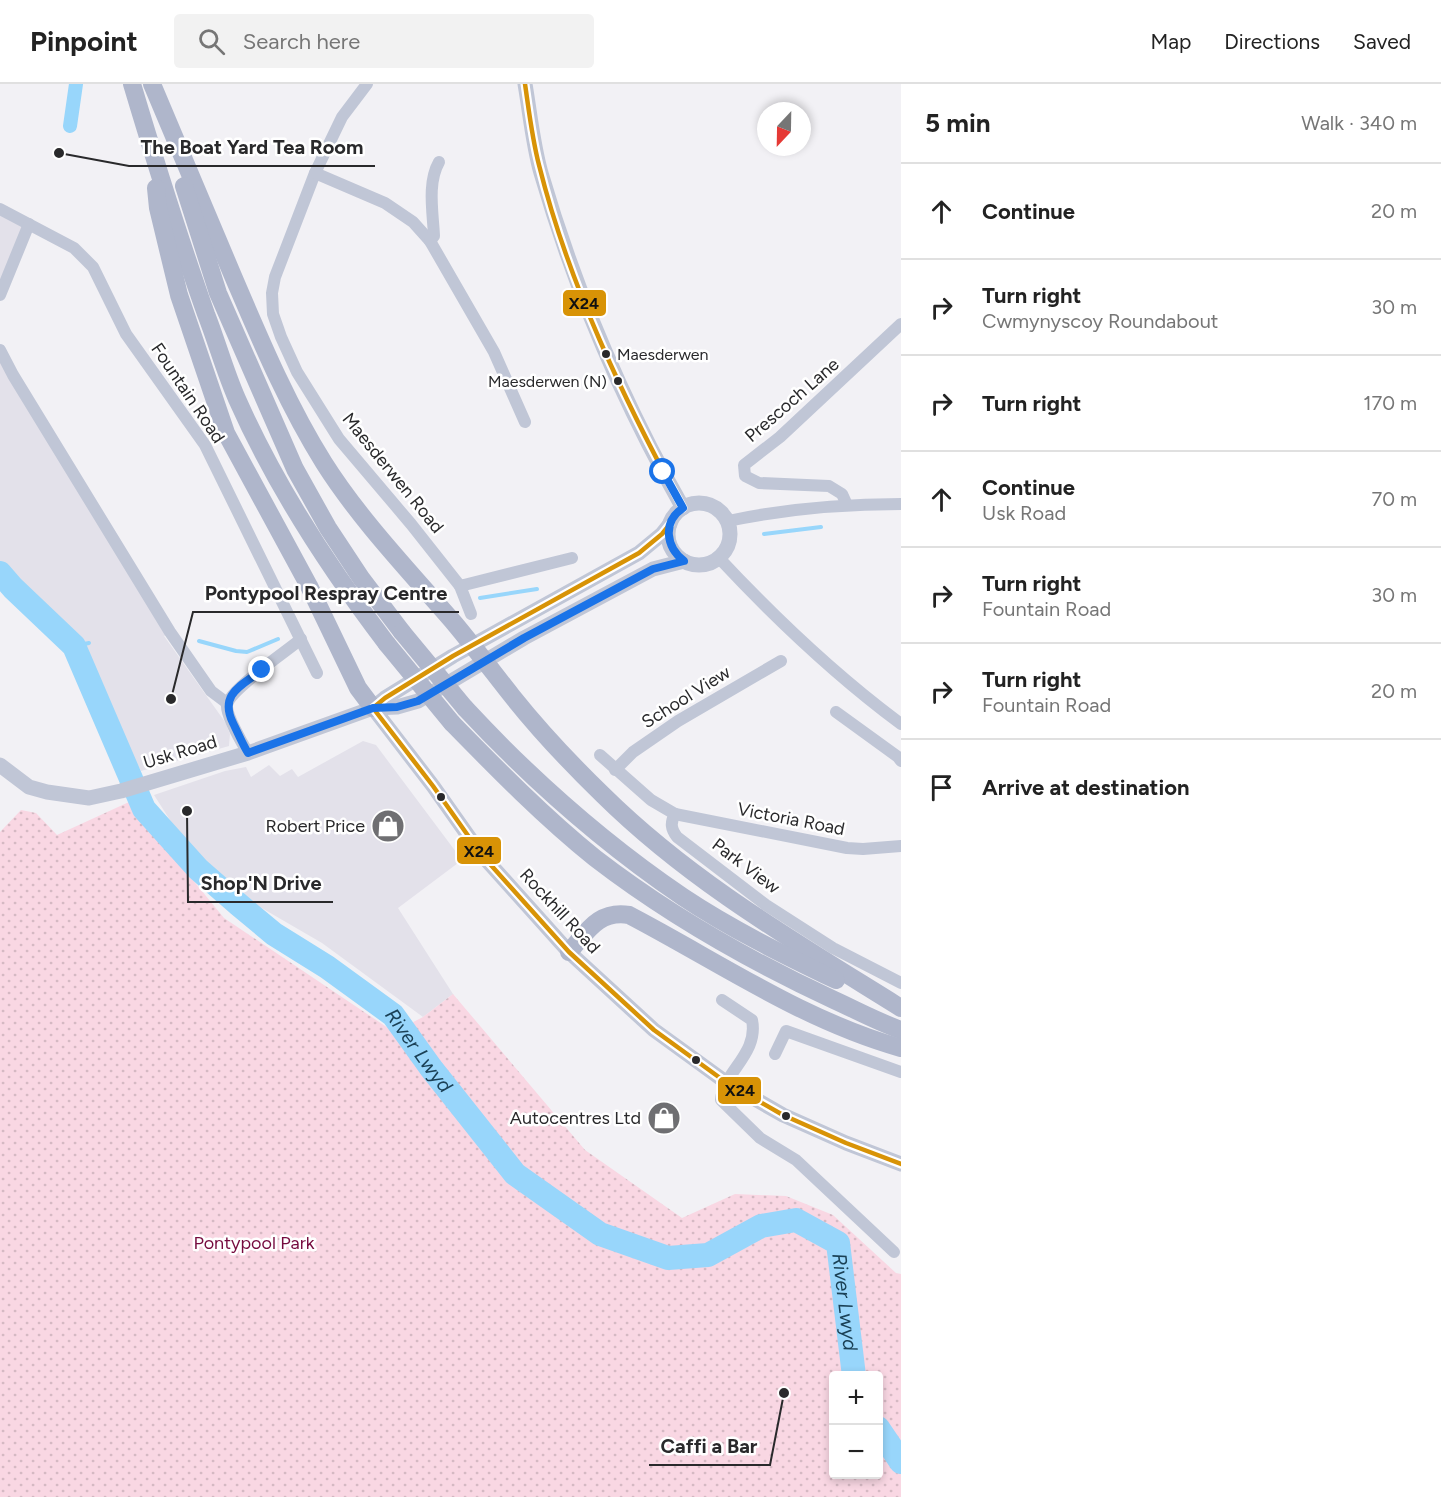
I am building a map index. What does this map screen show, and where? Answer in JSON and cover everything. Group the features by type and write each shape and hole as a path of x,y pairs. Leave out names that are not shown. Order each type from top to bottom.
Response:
{"main road":[{"path":"132,84 196,284 237,399 278,479 312,537 344,587 387,644 453,723 503,775 596,858 694,926 748,958 901,1030"},
{"path":"152,84 218,293 295,469 335,538 402,632 465,708 505,751 557,800 613,847 685,898 759,941 834,979 901,1009"},
{"path":"152,84 261,341 291,404 325,464 361,513 486,661 513,698 556,748 605,798 717,891 901,1009"},
{"path":"152,151 158,208 179,295 226,433 309,586 358,688 373,708"},
{"path":"569,952 602,917 610,914 629,915 752,985 821,1020 901,1048"}],"street":[{"name":"Maesderwen Road","path":"367,84 342,117 287,242 275,278 272,294 273,314 280,337 297,372 339,439 460,586 471,614"},
{"path":"525,84 541,172 586,306 629,408 683,508"},
{"path":"430,241 434,236 432,203 434,171 439,162"},
{"path":"315,174 385,203 412,222 430,241 494,352 525,422"},
{"name":"Fountain Road","path":"0,209 74,248 93,267 126,334 205,446 317,673"},
{"path":"0,295 29,224"},
{"name":"Prescoch Lane","path":"847,506 842,494 829,486 759,483 745,476 744,465 780,437 901,324"},
{"path":"0,350 170,632 212,691 227,703"},
{"path":"373,708 385,698 472,645 639,553 662,534 674,516 683,508 695,503 705,503 723,513 728,522 730,538 728,547 719,558 709,563 701,565 684,561 677,556 669,541 670,524"},
{"path":"728,522 770,512 901,504"},
{"path":"460,586 555,568 572,558"},
{"path":"719,558 796,637 866,698 901,724"},
{"path":"373,708 397,707 418,701 653,569 684,561"},
{"path":"248,753 227,712 227,703 236,690 301,639"},
{"name":"School View","path":"615,770 633,752 678,721 781,661"},
{"name":"Usk Road","path":"0,765 29,787 89,798 121,791 248,753 373,708"},
{"name":"Rockhill Road","path":"373,708 433,786 481,854 569,952 654,1030 727,1083 783,1115 901,1164"},
{"path":"837,712 901,761"},
{"path":"600,754 615,770 651,800 675,814"},
{"name":"Victoria Road","path":"675,814 848,848 901,846"},
{"name":"Park View","path":"675,814 672,819 672,830 677,837 766,905 833,948 901,983"},
{"path":"722,1000 752,1020 754,1031 742,1062 722,1092 721,1100 760,1138 796,1160 894,1252"},
{"path":"775,1054 786,1031 901,1072"}],"shaded area":[{"path":"0,209 29,224 0,295"},
{"path":"0,350 170,632 164,636 225,722 230,734 229,746 141,771 74,646 0,573"},
{"path":"363,741 376,745 462,860 398,908 453,994 423,1017 322,943 260,907 221,876 186,845 154,795 225,771 246,767 251,777 269,765 280,776 292,769 298,777"}],"green space":[{"name":"Pontypool Park","path":"129,802 224,918 394,1032 423,1017 453,994 585,1150 682,1218 735,1194 786,1196 833,1215 896,1273 901,1274 901,1497 0,1497 0,832 21,810 36,813 57,835"}],"waterway":[{"path":"70,126 76,84"},
{"path":"764,534 821,527"},
{"name":"River Lwyd","path":"0,573 74,646 144,809 198,869 274,934 327,967 393,1015 431,1068 515,1174 600,1234 668,1258 708,1255 761,1226 796,1220 838,1243 853,1371"},
{"path":"480,598 537,589"},
{"path":"199,641 247,652 278,639"},
{"path":"74,646 89,643"},
{"name":"River Lwyd","path":"883,1435 901,1462"}],"transit line":[{"name":"X24","path":"525,84 537,155 551,210 582,298 619,384 683,508"},
{"name":"X24","path":"373,708 385,698 453,656 639,553 662,534 670,524"},
{"name":"X24","path":"373,708 433,786 481,854 569,952 654,1030 727,1083 783,1115 901,1164"}],"place":[{"name":"The Boat Yard Tea Room","path":"59,153"},
{"name":"Maesderwen","path":"606,354"},
{"name":"Maesderwen (N)","path":"618,381"},
{"name":"Pontypool Respray Centre","path":"171,699"},
{"name":"Shop'N Drive","path":"187,811"},
{"name":"Robert Price","path":"388,826"},
{"name":"Autocentres Ltd","path":"664,1118"},
{"name":"Caffi a Bar","path":"784,1393"}],"route":[{"path":"262,670 236,690 227,703 227,712 248,753 373,708 397,707 418,701 524,638 653,569 684,561 672,549 668,532 674,516 683,508 663,472"}]}
